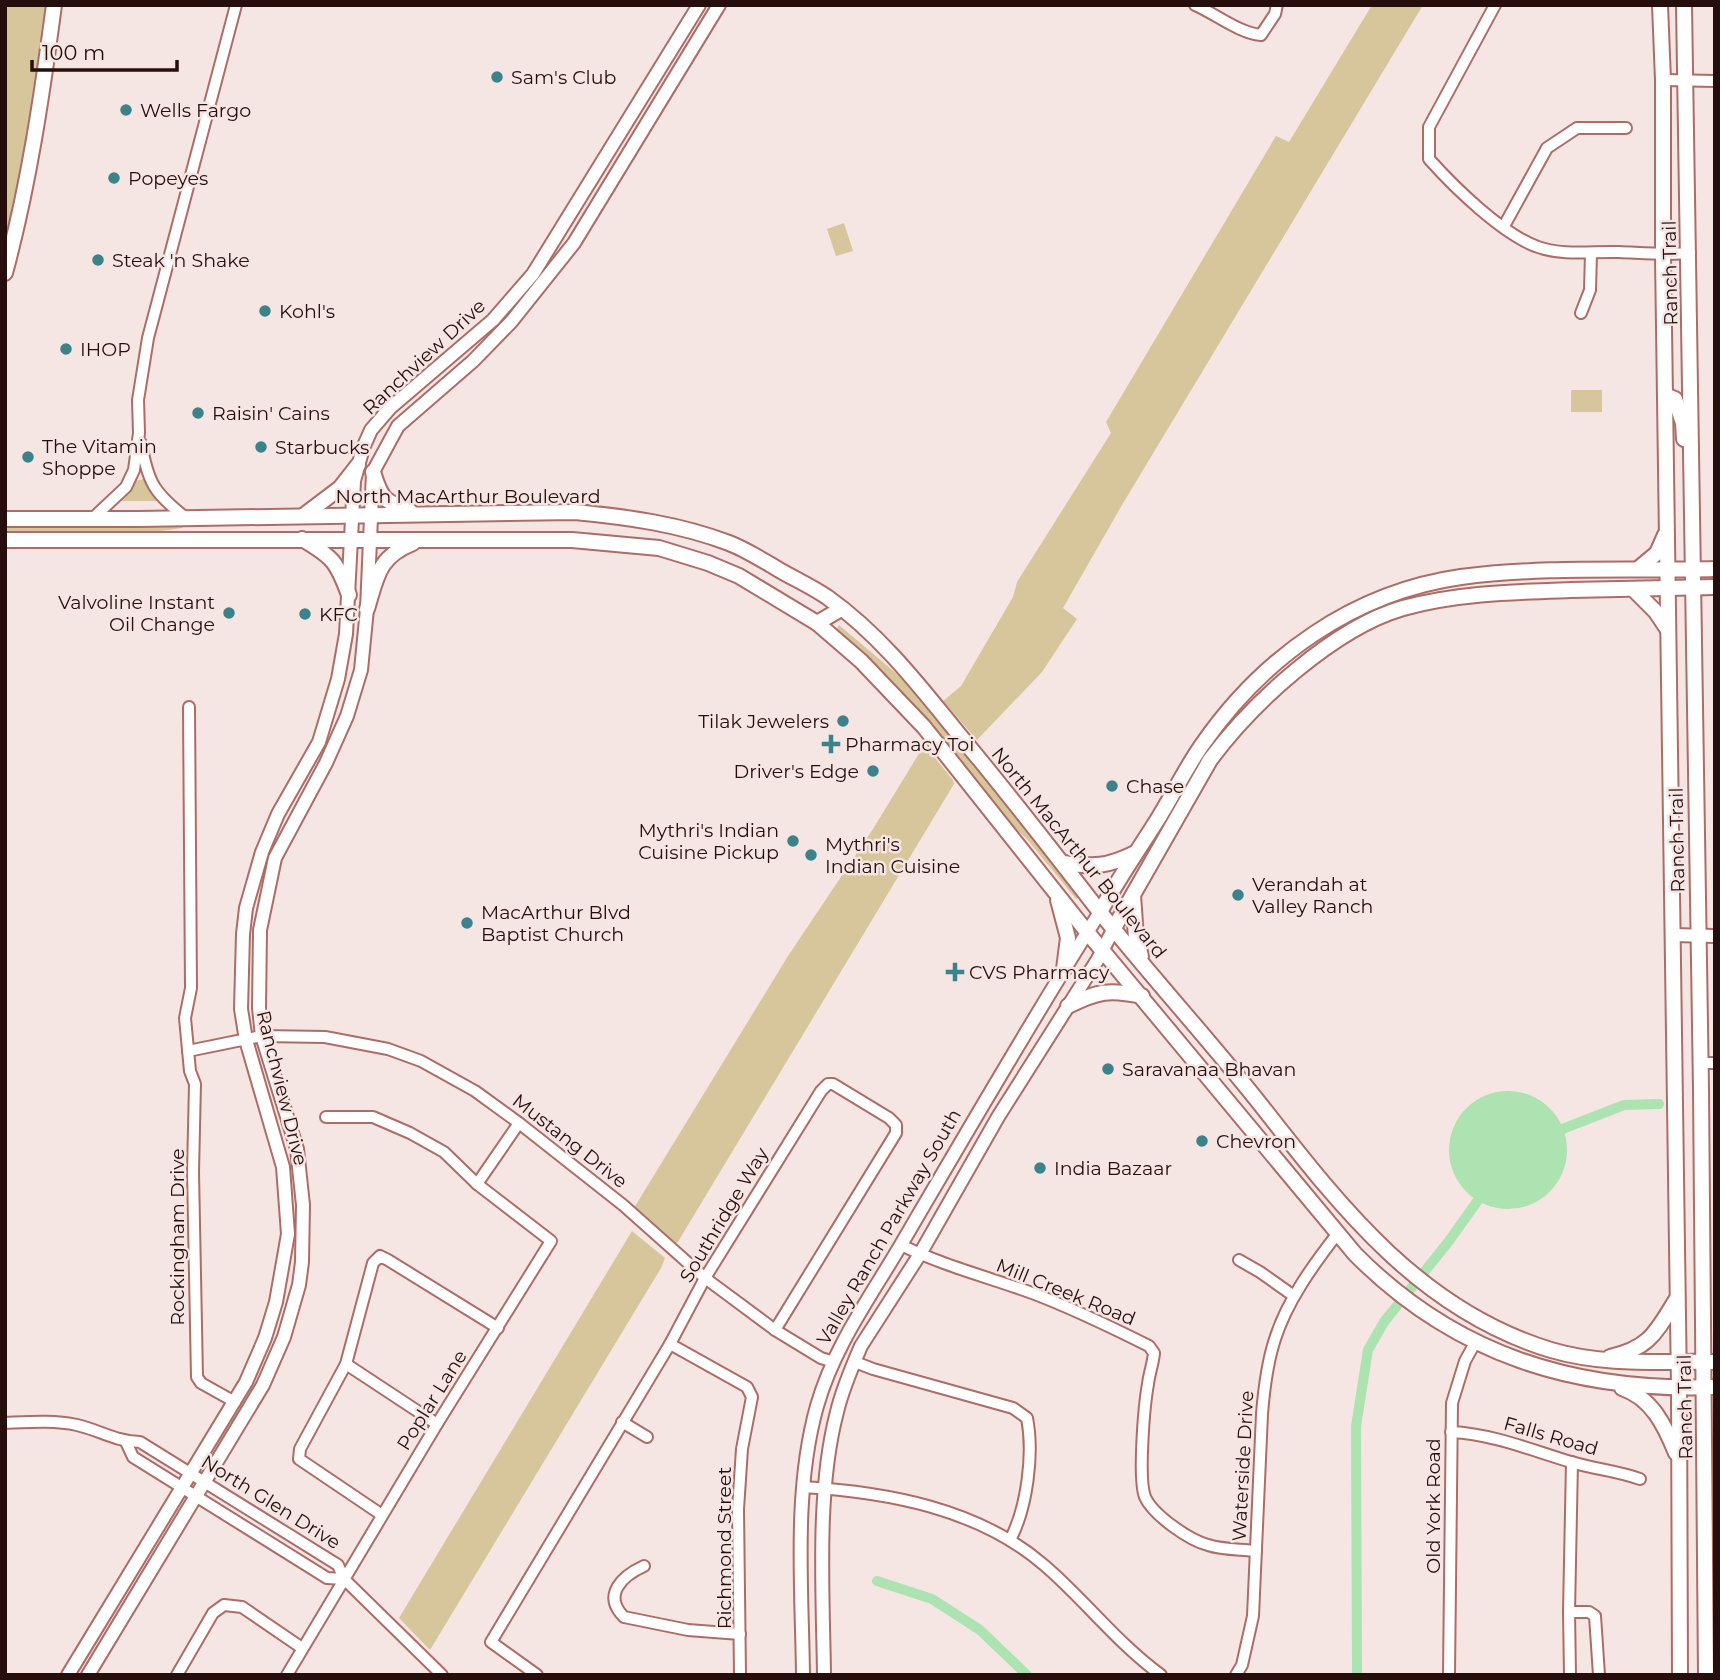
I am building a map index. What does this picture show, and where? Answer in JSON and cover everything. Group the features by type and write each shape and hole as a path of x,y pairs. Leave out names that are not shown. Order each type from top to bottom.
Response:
{"main road":[{"path":"5,273 20,218 31,160 54,5"},
{"name":"Ranch Trail","path":"1660,5 1679,1387 1680,1675"},
{"name":"Ranch Trail","path":"1684,5 1690,253 1698,936 1708,1063 1701,1089 1702,1299 1710,1387 1704,1440 1706,1675"},
{"path":"1665,396 1675,399 1683,423 1685,452 1693,478"},
{"path":"303,516 340,488 358,465"},
{"path":"373,471 380,495 393,505 421,515"},
{"name":"North MacArthur Boulevard","path":"5,519 575,512 633,517 732,544 826,597 884,646 927,694 1100,912 1334,1194 1392,1258 1462,1310 1549,1349 1616,1362 1709,1362"},
{"path":"1638,569 1657,553 1667,530"},
{"path":"301,539 324,552 338,565 349,595"},
{"path":"5,540 572,540 659,548 739,576 817,623 862,661 904,705 1087,932 1375,1274 1427,1316 1476,1341 1534,1365 1594,1379 1640,1396 1665,1427 1679,1461"},
{"path":"367,609 379,567 395,551 421,540"},
{"path":"1100,912 1202,745 1240,699 1289,650 1328,624 1370,603 1412,587 1485,575 1715,569"},
{"path":"1433,583 1436,601"},
{"path":"1114,928 1210,760 1228,735 1279,684 1355,628 1401,609 1488,593 1715,587"},
{"path":"1633,589 1656,612 1668,631"},
{"path":"817,623 826,597"},
{"path":"817,623 841,609"},
{"path":"1240,699 1252,711"},
{"path":"1063,863 1098,867 1137,852"},
{"path":"1056,892 1068,938 1064,969"},
{"path":"1133,895 1136,938 1144,964"},
{"path":"1068,1006 1109,990 1142,996"},
{"path":"1243,1118 1261,1105"},
{"path":"1675,1155 1701,1155"},
{"path":"1598,1359 1622,1354 1642,1345 1656,1334 1677,1299"},
{"path":"1702,1299 1707,1324 1715,1337"},
{"path":"1594,1379 1679,1387 1710,1387"},
{"path":"1704,1440 1715,1405"},
{"path":"1679,1588 1705,1589"}],"street":[{"path":"186,518 158,494 146,470 139,433 138,400 148,338 236,5"},
{"name":"Ranchview Drive","path":"68,1675 246,1382 265,1338 281,1282 288,1234 283,1167 247,1040 241,1009 243,934 246,908 262,852 324,730 342,660 349,595 352,516 358,465 363,448 381,418 493,320 533,274 699,5"},
{"name":"Ranchview Drive","path":"88,1675 263,1385 277,1357 299,1285 303,1205 299,1162 262,1036 259,1008 260,930 275,858 326,763 347,716 361,670 367,609 373,471 398,426 512,322 574,243 719,5"},
{"path":"1195,5 1261,36 1277,5"},
{"path":"1495,5 1429,127 1429,159 1459,192 1537,247 1591,253 1618,252 1663,256 1690,253"},
{"path":"1663,80 1715,81"},
{"path":"1504,226 1547,148 1577,128 1626,128"},
{"path":"560,233 574,243"},
{"path":"550,248 562,258"},
{"path":"1581,313 1590,289 1591,253"},
{"path":"92,519 118,496 130,480 139,433"},
{"name":"Rockingham Drive","path":"189,707 191,988 185,1018 195,1084 193,1186 197,1377 201,1383 235,1402"},
{"path":"294,785 309,793"},
{"name":"Valley Ranch Parkway South","path":"803,1675 803,1487 817,1406 834,1362 843,1340 981,1105 1100,912"},
{"name":"Valley Ranch Parkway South","path":"824,1675 826,1471 837,1411 861,1346 920,1254 999,1117 1114,928"},
{"path":"1672,935 1715,936"},
{"name":"Mustang Drive","path":"247,1040 262,1036 325,1037 388,1049 445,1073 519,1123 623,1205 705,1278 775,1330 821,1358 834,1362"},
{"path":"188,1051 247,1040"},
{"name":"Southridge Way","path":"537,1675 491,1643 670,1345 705,1278 824,1087 828,1084 838,1085 889,1118 896,1125 896,1133 775,1330"},
{"path":"981,1105 999,1117"},
{"path":"326,1118 373,1117 444,1152 477,1184 519,1123"},
{"name":"Poplar Lane","path":"287,1675 437,1424 551,1241 477,1184"},
{"name":"Waterside Drive","path":"1236,1675 1250,1638 1253,1615 1265,1381 1275,1338 1294,1296 1338,1233"},
{"name":"Mill Creek Road","path":"901,1245 941,1264 1047,1299 1096,1319 1149,1346 1154,1353 1147,1385 1142,1486 1150,1507 1183,1534 1208,1545 1256,1551"},
{"path":"382,1515 299,1459 300,1449 346,1364 373,1263 380,1256 498,1328"},
{"path":"1239,1260 1294,1296"},
{"path":"281,1282 299,1285"},
{"name":"Old York Road","path":"1449,1675 1451,1432 1456,1386 1476,1341"},
{"name":"Richmond Street","path":"670,1345 747,1387 752,1396 743,1449 738,1509 740,1675"},
{"path":"855,1362 1013,1408 1027,1418 1028,1453 1024,1503 1018,1525 1010,1540"},
{"path":"346,1364 437,1424"},
{"path":"622,1422 647,1437"},
{"name":"North Glen Drive","path":"5,1423 76,1425 126,1442 140,1442 338,1565 344,1579 327,1578 195,1496 133,1457 126,1442"},
{"name":"Falls Road","path":"1451,1432 1493,1437 1572,1462 1640,1479"},
{"path":"1570,1675 1572,1462"},
{"path":"803,1487 909,1501 942,1510 1010,1540 1043,1564 1161,1675"},
{"path":"644,1566 629,1573 619,1582 614,1599 616,1609 624,1617 688,1630 740,1634"},
{"path":"344,1579 442,1675"},
{"path":"177,1675 213,1613 225,1605 242,1607 302,1648"},
{"path":"1569,1612 1589,1612 1595,1616 1598,1675"}],"shaded area":[{"path":"5,5 48,5 24,163 5,244"},
{"path":"1372,5 1423,5 1122,505 1063,608 1077,619 1042,672 977,740 943,701 961,686 1013,597 1017,582 1111,433 1106,422 1276,136 1289,142"},
{"path":"844,223 853,251 836,256 827,229"},
{"path":"1571,390 1602,390 1602,412 1571,412"},
{"path":"143,479 159,501 120,501 135,481"},
{"path":"182,525 182,528 154,532 5,532 5,526"},
{"path":"839,625 904,680 1081,896 1076,899 1026,838 1000,814 887,676 837,629"},
{"path":"923,747 931,753 954,784 676,1245 634,1208 788,956 873,829"},
{"path":"1508,1091 1530,1096 1550,1108 1562,1128 1567,1150 1562,1172 1550,1192 1530,1204 1508,1209 1486,1204 1466,1192 1454,1172 1449,1150 1454,1128 1466,1108 1486,1096"},
{"path":"632,1231 665,1258 661,1268 430,1650 399,1618"}],"waterway":[{"path":"1552,1133 1624,1105 1659,1104"},
{"path":"1357,1675 1356,1426 1368,1350 1384,1322 1449,1241 1486,1189"},
{"path":"877,1581 932,1599 980,1630 1027,1675"}],"place":[{"name":"Sam's Club","path":"497,77"},
{"name":"Wells Fargo","path":"126,110"},
{"name":"Popeyes","path":"114,178"},
{"name":"Steak 'n Shake","path":"98,260"},
{"name":"Kohl's","path":"265,311"},
{"name":"IHOP","path":"66,349"},
{"name":"Raisin' Cains","path":"198,413"},
{"name":"Starbucks","path":"261,447"},
{"name":"The Vitamin Shoppe","path":"28,457"},
{"name":"Valvoline Instant Oil Change","path":"229,613"},
{"name":"KFC","path":"305,614"},
{"name":"Tilak Jewelers","path":"843,721"},
{"name":"Pharmacy Toi","path":"831,744"},
{"name":"Driver's Edge","path":"873,771"},
{"name":"Chase","path":"1112,786"},
{"name":"Mythri's Indian Cuisine Pickup","path":"793,841"},
{"name":"Mythri's Indian Cuisine","path":"811,855"},
{"name":"Verandah at Valley Ranch","path":"1238,895"},
{"name":"MacArthur Blvd Baptist Church","path":"467,923"},
{"name":"CVS Pharmacy","path":"955,972"},
{"name":"Saravanaa Bhavan","path":"1108,1069"},
{"name":"Chevron","path":"1202,1141"},
{"name":"India Bazaar","path":"1040,1168"}]}
